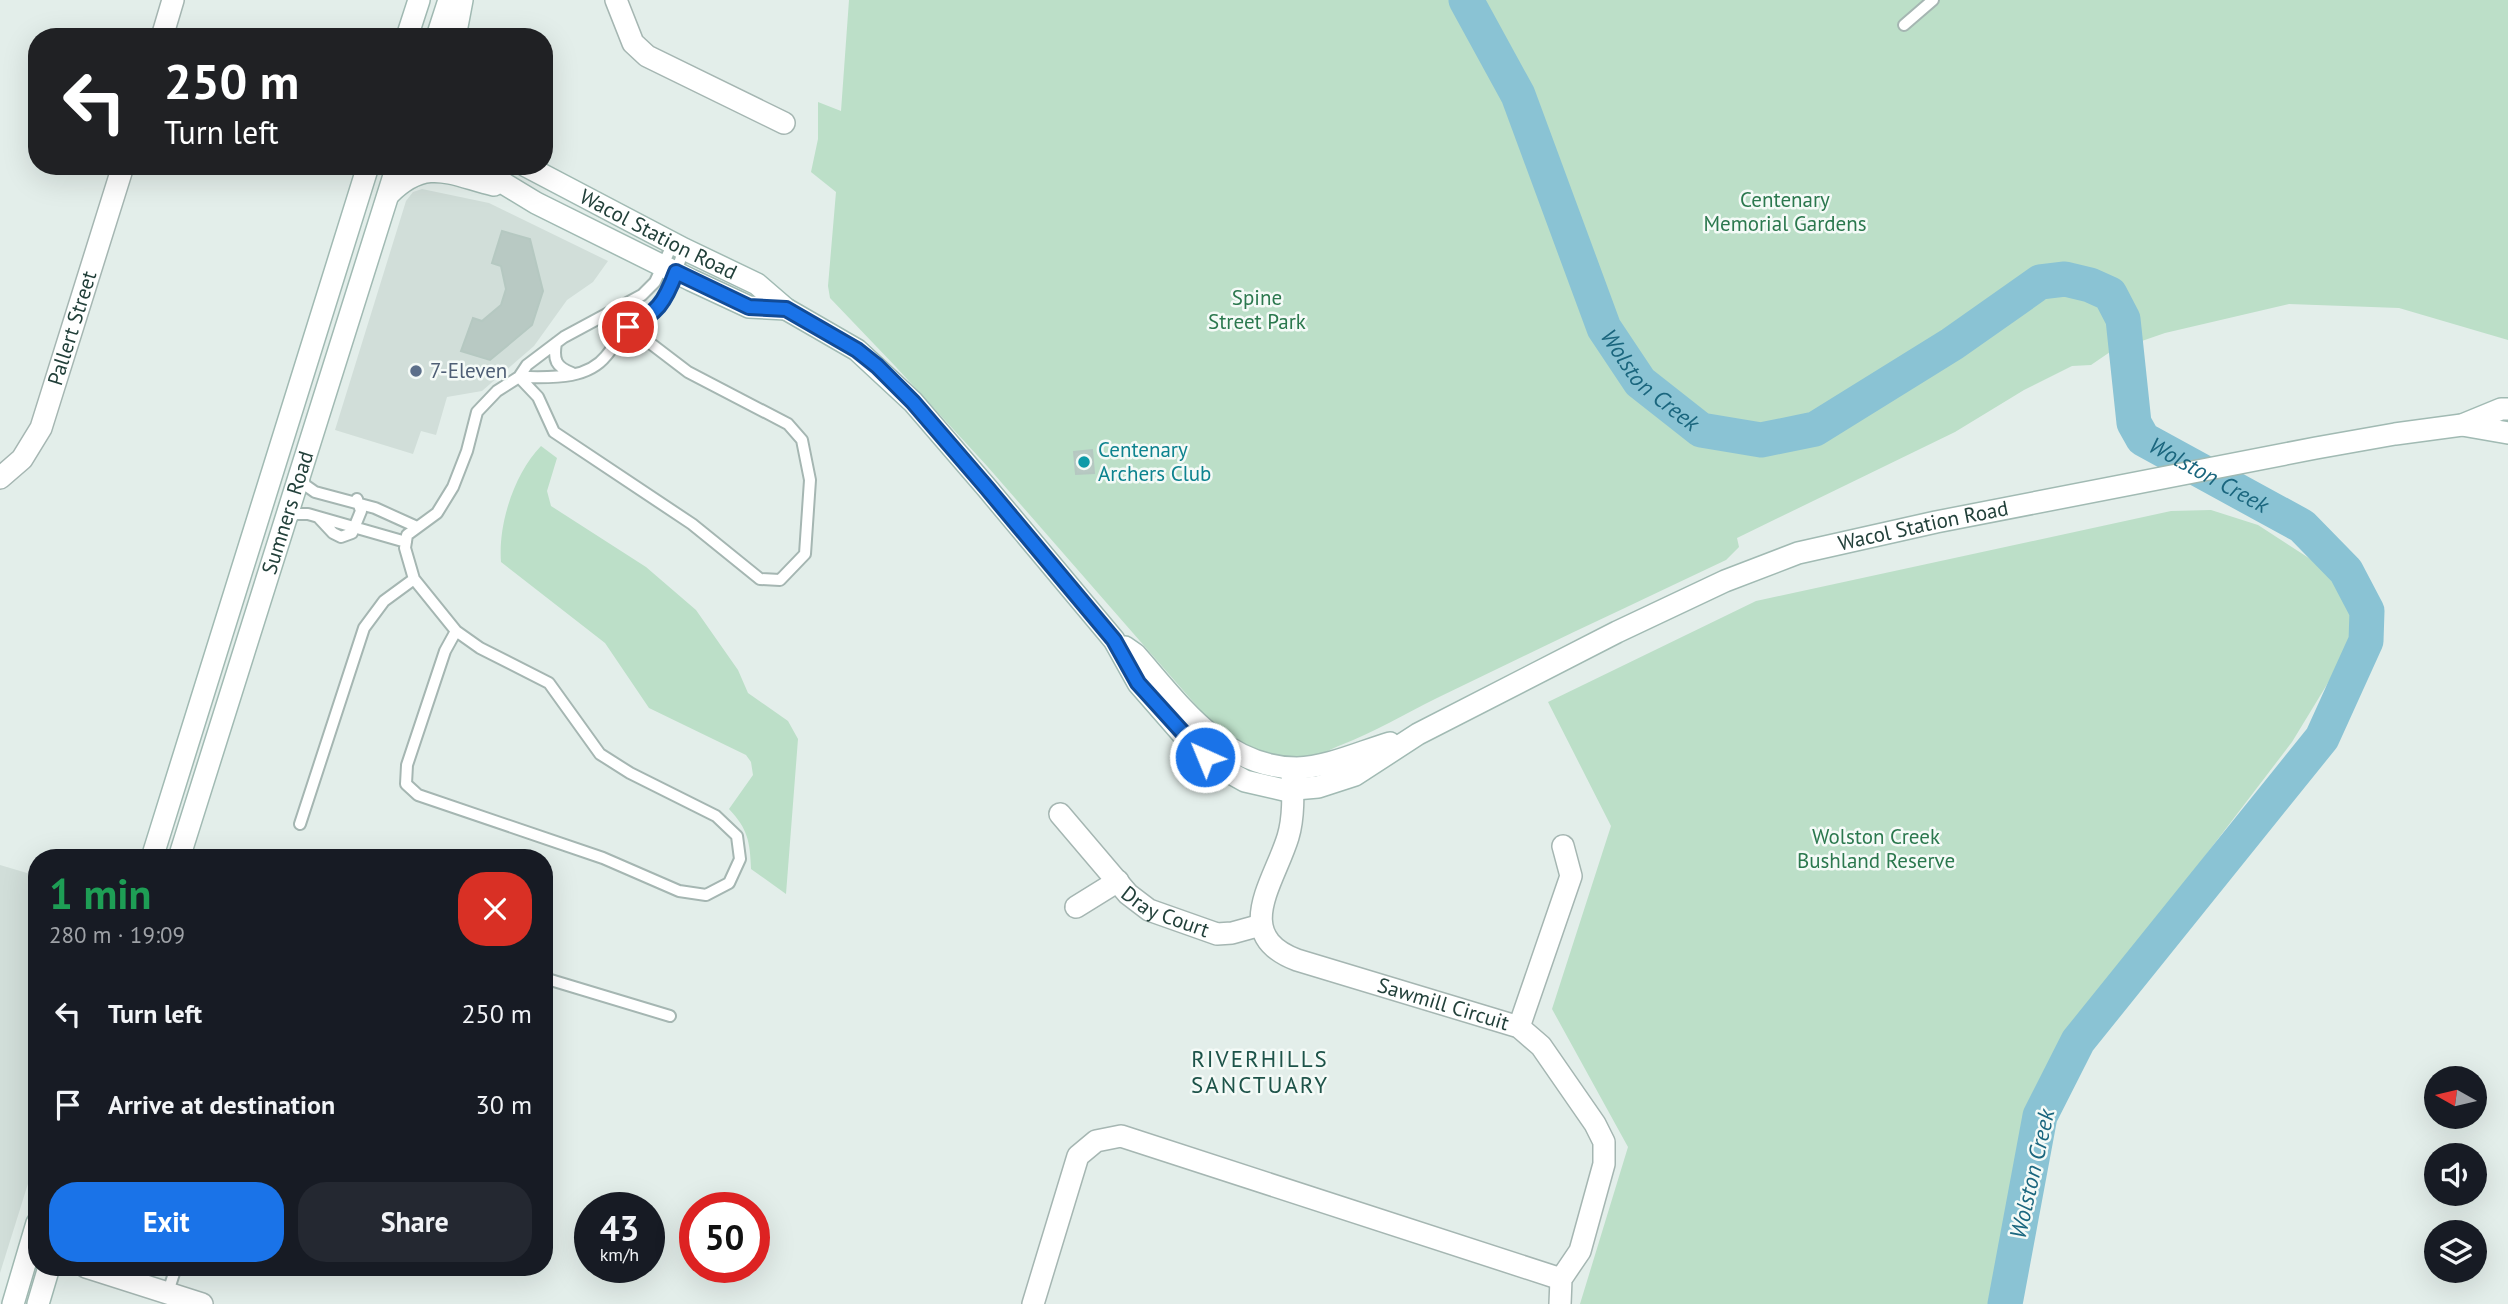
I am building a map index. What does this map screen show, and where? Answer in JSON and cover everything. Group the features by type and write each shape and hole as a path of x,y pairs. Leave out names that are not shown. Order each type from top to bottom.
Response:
{"street":[{"path":"165,28 173,0"},
{"path":"410,28 419,0"},
{"path":"441,28 449,0"},
{"path":"456,28 462,0"},
{"path":"616,0 632,43 647,56 784,124"},
{"name":"Pallert Street","path":"0,478 22,459 41,428 120,175"},
{"name":"Sumners Road","path":"155,849 365,175"},
{"name":"Sumners Road","path":"182,849 394,175"},
{"path":"388,194 401,181 414,175"},
{"path":"456,175 513,190"},
{"name":"Wacol Station Road","path":"489,175 569,220 749,307 786,309"},
{"name":"Wacol Station Road","path":"543,175 757,284 786,309 857,350 904,393 1114,640 1138,683 1205,757 1245,781 1284,790 1292,778 1318,787 1354,775 1418,734 1642,620 1725,581 1798,553 1923,524 2316,448 2462,425 2501,409 2508,409"},
{"name":"Wacol Station Road","path":"2462,425 2508,433"},
{"path":"1261,925 1261,905 1288,835 1292,778"},
{"name":"Dray Court","path":"1060,814 1128,894 1149,910 1217,934 1261,925"},
{"path":"1519,1027 1571,876 1563,846"},
{"name":"Dray Court","path":"1076,907 1118,881"},
{"name":"Sawmill Circuit","path":"1261,925 1268,942 1281,954 1519,1027 1541,1045 1595,1124 1604,1142 1604,1164 1580,1251 1561,1279"},
{"path":"1033,1304 1078,1156 1096,1141 1121,1136 1561,1279 1560,1304"},
{"path":"13,1304 28,1264"},
{"path":"38,1304 46,1276"},
{"path":"116,1276 202,1304"}],"lane":[{"path":"1904,24 1933,0"},
{"path":"519,377 574,374 591,370 606,357 628,327 648,318 658,309 679,246"},
{"path":"456,631 445,650 407,765 406,783 418,795 603,858 679,891 706,895 729,883 740,859 737,836 716,816 630,774 600,754 549,683 480,648 456,631 414,579 405,548 407,535 437,513 453,487 467,451 477,412 498,391 519,377 527,365 556,343 642,295 670,269"},
{"path":"556,343 554,357 560,368 574,374"},
{"path":"519,377 538,397 554,432 692,524 760,579 780,580 805,554 810,480 802,440 788,424 688,372 650,343"},
{"path":"302,474 305,485 315,492 395,516 417,527"},
{"path":"355,528 361,511 359,504"},
{"path":"287,519 296,514 308,514 406,542"},
{"path":"300,824 364,628 384,601 414,579"},
{"path":"553,981 670,1016"},
{"path":"168,1292 173,1276"}],"shaded area":[{"path":"422,189 489,203 608,261 593,282 567,300 534,346 482,391 447,397 436,435 421,431 413,454 335,430 406,201 413,192"},
{"path":"0,865 28,873 28,1184 0,1273"}],"green space":[{"path":"849,0 2508,0 2508,340 2399,308 2289,304 2165,333 2110,352 2091,365 2072,366 2024,390 1955,432 1737,538 1739,547 1726,560 1365,734 1326,752 1282,757 1243,744 1209,720 987,466 830,298 828,286 836,192 811,172 818,139 818,102 841,111"},
{"path":"541,446 557,458 547,491 551,506 646,567 696,610 738,670 748,693 788,721 798,739 786,894 751,869 747,836 729,809 753,775 751,762 746,755 649,708 605,643 501,562 502,532 510,500 531,457"},
{"name":"Wolston Creek Bushland Reserve","path":"2211,510 2258,525 2332,573 2351,607 2351,645 2292,742 2063,1042 2026,1121 1991,1304 1580,1304 1628,1147 1552,1009 1611,826 1548,702 1756,601 2171,511"}],"building":[{"path":"502,231 530,239 543,291 532,325 490,360 461,351 473,318 482,321 501,305 506,289 501,266 492,263"},
{"name":"Centenary Archers Club","path":"1092,450 1094,473 1076,474 1074,452"}],"waterway":[{"name":"Wolston Creek","path":"1466,0 1518,95 1604,328 1640,382 1701,430 1761,440 1815,429 1952,344 2040,282 2065,279 2090,285 2110,294 2123,319 2134,423 2143,439 2302,526 2346,571 2367,611 2366,641 2322,738 2078,1041 2040,1116 2005,1304"}],"place":[{"name":"7-Eleven","path":"416,371"},
{"name":"Centenary Archers Club","path":"1084,462"}],"district":[{"name":"RIVERHILLS SANCTUARY","path":"1260,1072"}],"route":[{"path":"628,327 648,318 658,309 676,272 749,307 786,309 857,350 913,402 987,488 1114,640 1138,683 1205,757"}],"park label":[{"name":"Centenary Memorial Gardens","path":"1785,212"},
{"name":"Spine Street Park","path":"1257,310"}]}
